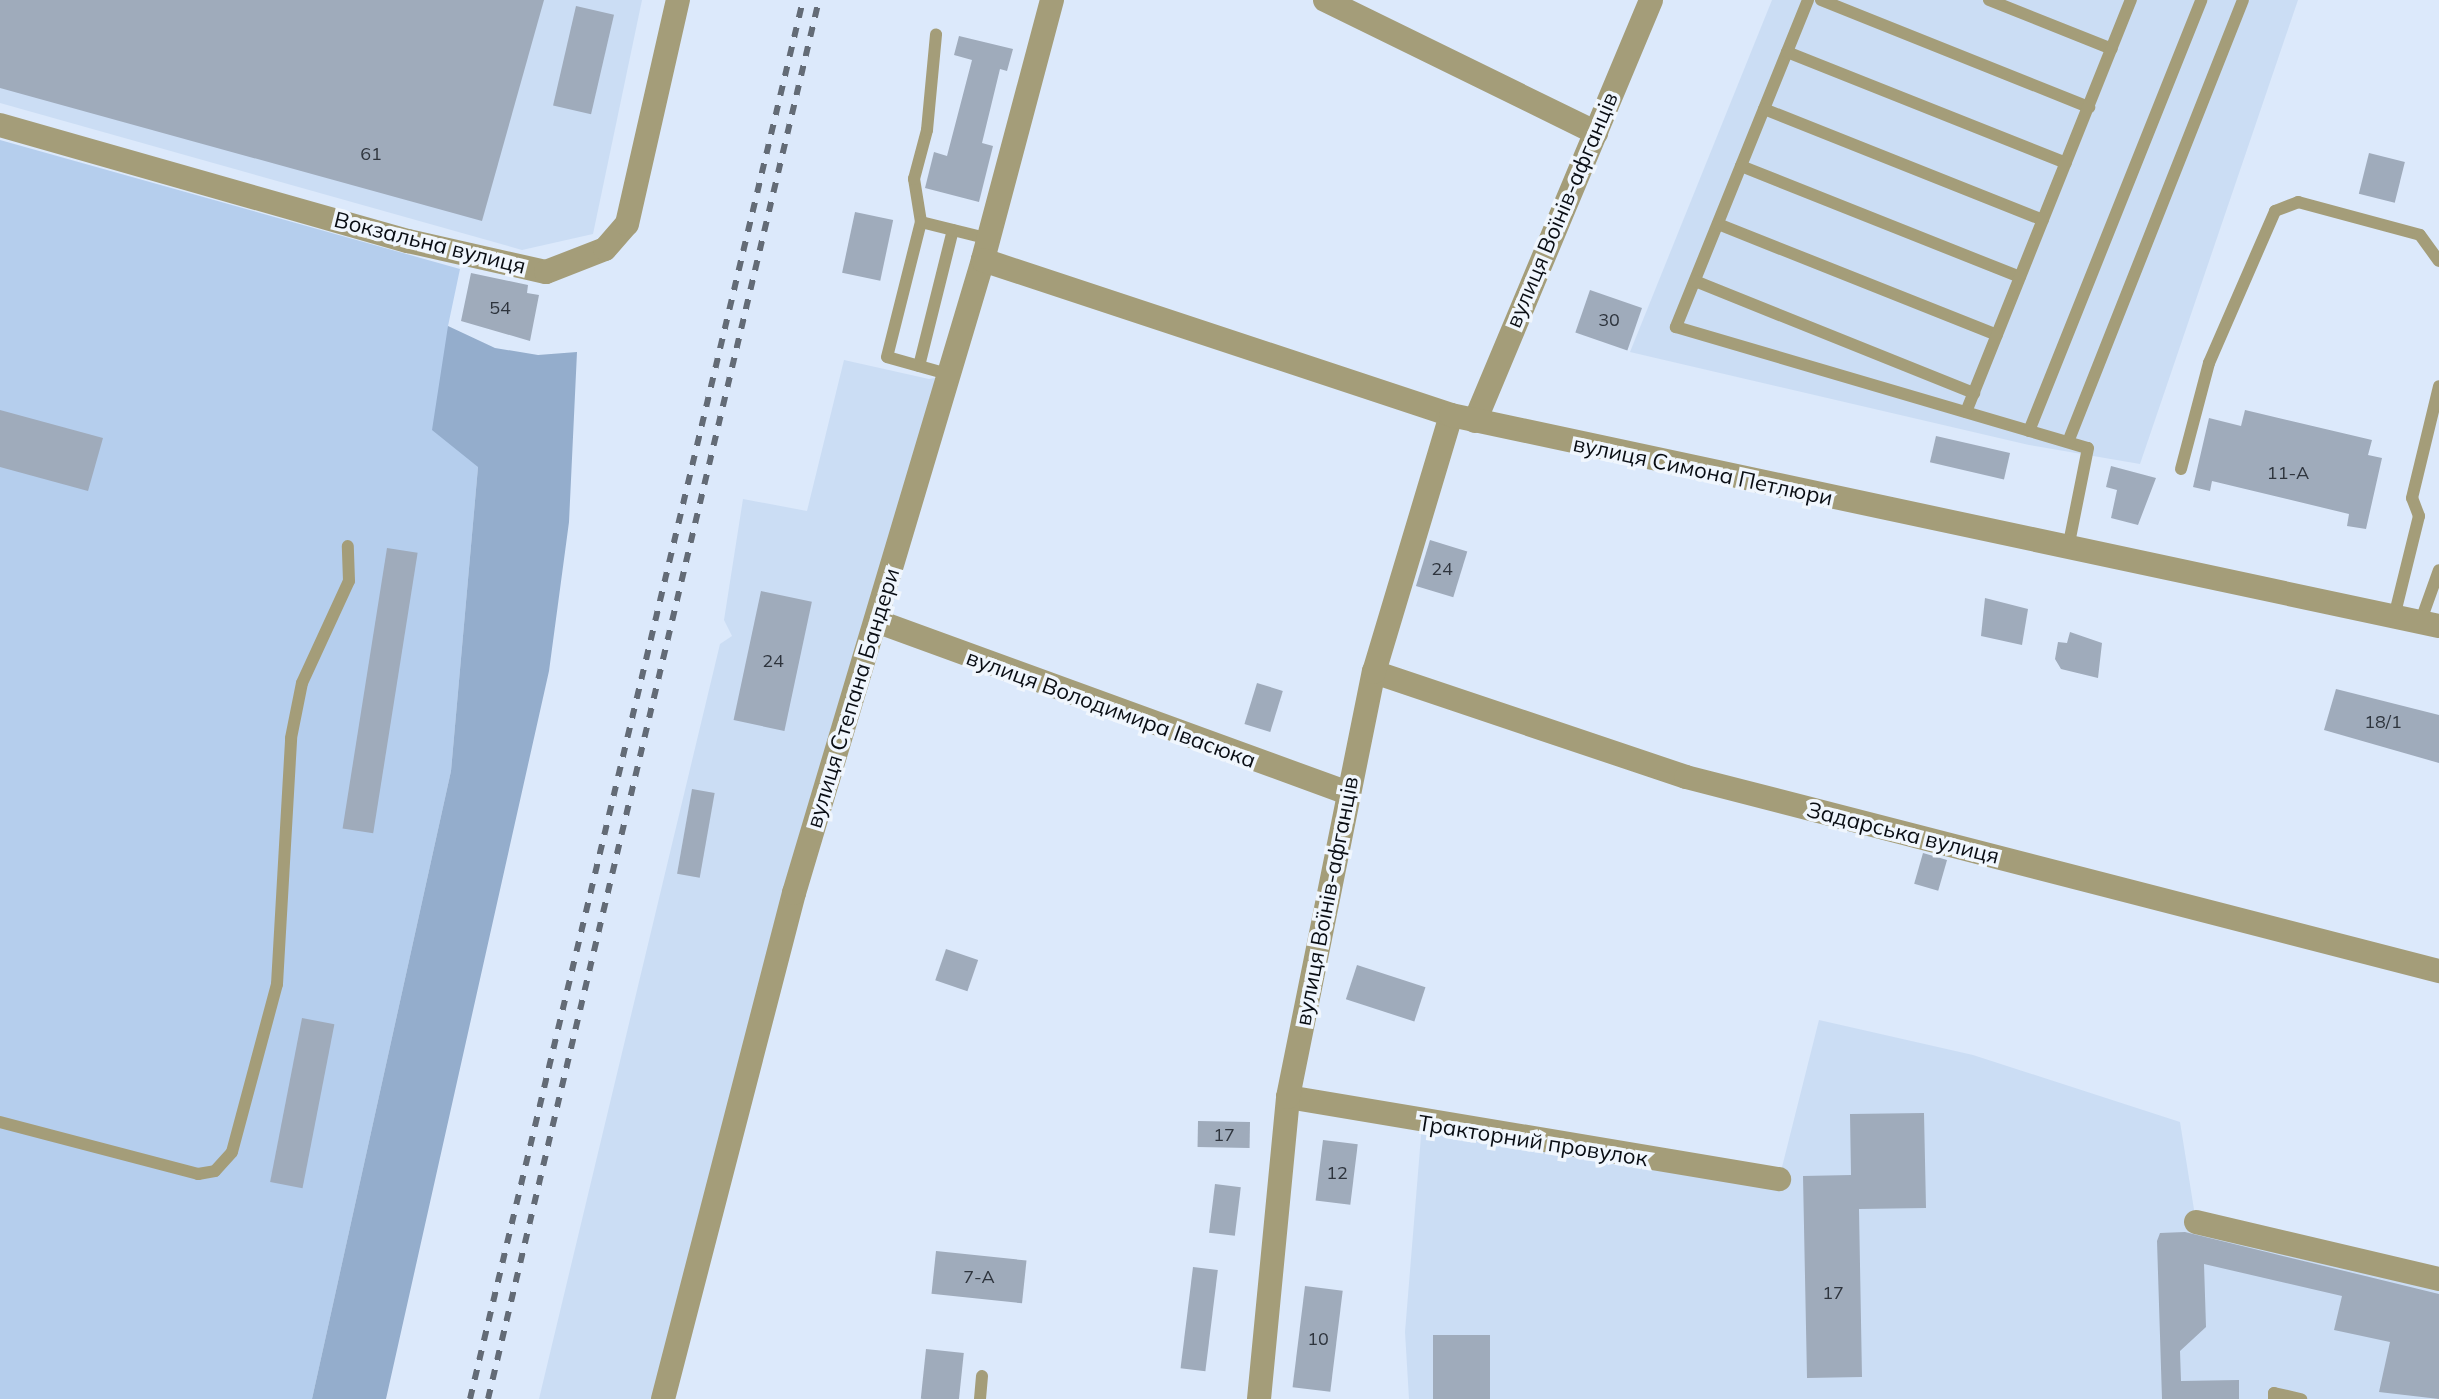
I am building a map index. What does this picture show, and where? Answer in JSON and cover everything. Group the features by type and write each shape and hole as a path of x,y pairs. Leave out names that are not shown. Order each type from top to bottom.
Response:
{"street":[{"name":"Вокзальна вулиця","path":"0,125 408,241 546,272 605,249 627,224 678,0"},
{"name":"вулиця Степана Бандери","path":"663,1399 753,1043 951,375 1052,0"},
{"path":"1325,0 1596,133"},
{"name":"вулиця Воїнів-афганців","path":"1475,421 1651,0"},
{"name":"вулиця Симона Петлюри","path":"986,249 1451,415 2430,624"},
{"name":"вулиця Воїнів-афганців","path":"1259,1399 1288,1097 1374,672 1451,415"},
{"name":"вулиця Володимира Івасюка","path":"876,621 1348,793"},
{"name":"Задарська вулиця","path":"1374,672 1686,777 2439,971"},
{"name":"Тракторний провулок","path":"1288,1097 1779,1179"},
{"path":"2196,1222 2439,1279"}],"lane":[{"path":"1808,0 1676,327 2088,448 2068,548"},
{"path":"1821,0 2089,107"},
{"path":"1989,0 2112,49"},
{"path":"1966,412 2131,0"},
{"path":"2029,431 2201,0"},
{"path":"2068,442 2243,0"},
{"path":"936,34 927,130 914,179 921,222 887,357 951,375"},
{"path":"1787,52 2066,163"},
{"path":"1764,109 2043,220"},
{"path":"1741,166 2020,277"},
{"path":"2181,469 2209,363 2275,211 2298,202 2420,235 2439,261"},
{"path":"921,222 953,230 986,249"},
{"path":"1718,224 1997,335"},
{"path":"919,366 953,230"},
{"path":"1695,281 1974,393"},
{"path":"2394,617 2419,516 2412,498 2439,386"},
{"path":"0,1122 198,1174 215,1171 232,1152 277,984 291,738 302,683 349,581 348,546"},
{"path":"2430,624 2439,570"},
{"path":"980,1399 982,1376"},
{"path":"2274,1399 2274,1393 2301,1399"}],"shaded area":[{"path":"0,0 642,0 593,234 522,250 0,103"},
{"path":"1772,0 2298,0 2140,464 2029,445 1630,352"},
{"path":"0,140 460,269 448,326 478,467 451,771 312,1399 0,1399"},
{"path":"448,326 495,348 538,355 577,352 569,522 549,671 386,1399 312,1399 451,771 478,467 432,430"},
{"path":"844,360 929,379 951,375 663,1399 539,1399 720,644 732,636 724,620 743,499 807,511"},
{"path":"1819,1020 1973,1055 2180,1122 2196,1222 2439,1279 2439,1399 1409,1399 1405,1332 1422,1124 1779,1179"}],"building":[{"path":"0,0 544,0 482,221 0,88"},
{"path":"576,6 614,15 591,114 553,105"},
{"path":"959,36 1013,49 1007,71 1000,69 982,143 993,146 979,202 925,188 934,152 947,156 972,60 954,55"},
{"path":"2369,153 2405,162 2395,203 2359,194"},
{"path":"855,212 893,220 880,281 842,273"},
{"path":"471,273 528,285 527,293 539,295 530,341 461,321"},
{"path":"1590,290 1642,308 1627,350 1575,333"},
{"path":"0,410 103,438 88,491 0,467"},
{"path":"2245,410 2372,440 2368,455 2382,458 2366,529 2347,526 2349,514 2212,481 2210,491 2193,487 2209,418 2241,426"},
{"path":"1936,436 2010,453 2004,479 1930,462"},
{"path":"2111,466 2156,478 2138,525 2111,518 2117,490 2106,487"},
{"path":"1430,540 1467,551 1453,597 1416,586"},
{"path":"387,548 418,553 373,833 343,829"},
{"path":"761,591 812,602 784,731 734,720"},
{"path":"1985,598 2028,609 2022,645 1981,636"},
{"path":"2070,632 2102,643 2098,678 2061,669 2055,659 2058,642 2067,643"},
{"path":"1257,683 1283,691 1270,732 1244,724"},
{"path":"2336,689 2439,715 2439,763 2324,730"},
{"path":"692,789 715,793 700,878 677,874"},
{"path":"1923,853 1947,860 1938,891 1914,884"},
{"path":"946,949 978,960 967,991 935,980"},
{"path":"1357,965 1425,987 1414,1021 1346,999"},
{"path":"302,1018 334,1024 303,1188 270,1182"},
{"path":"1924,1113 1926,1208 1859,1209 1862,1377 1807,1378 1803,1176 1851,1175 1850,1114"},
{"path":"1198,1121 1250,1122 1250,1148 1198,1147"},
{"path":"1323,1140 1358,1144 1350,1205 1316,1201"},
{"path":"1215,1184 1241,1187 1235,1236 1209,1233"},
{"path":"2185,1232 2439,1294 2439,1399 2379,1392 2390,1342 2334,1330 2342,1296 2204,1264 2206,1327 2180,1351 2181,1381 2239,1380 2239,1399 2162,1399 2157,1241 2160,1233"},
{"path":"936,1251 1027,1261 1022,1303 932,1294"},
{"path":"1193,1267 1218,1270 1205,1371 1181,1368"},
{"path":"1305,1286 1343,1291 1330,1392 1293,1387"},
{"path":"1433,1335 1490,1335 1490,1399 1433,1399"},
{"path":"926,1349 964,1353 959,1399 921,1399"}],"railway":[{"path":"470,1399 803,0"},
{"path":"488,1399 819,0"}]}
